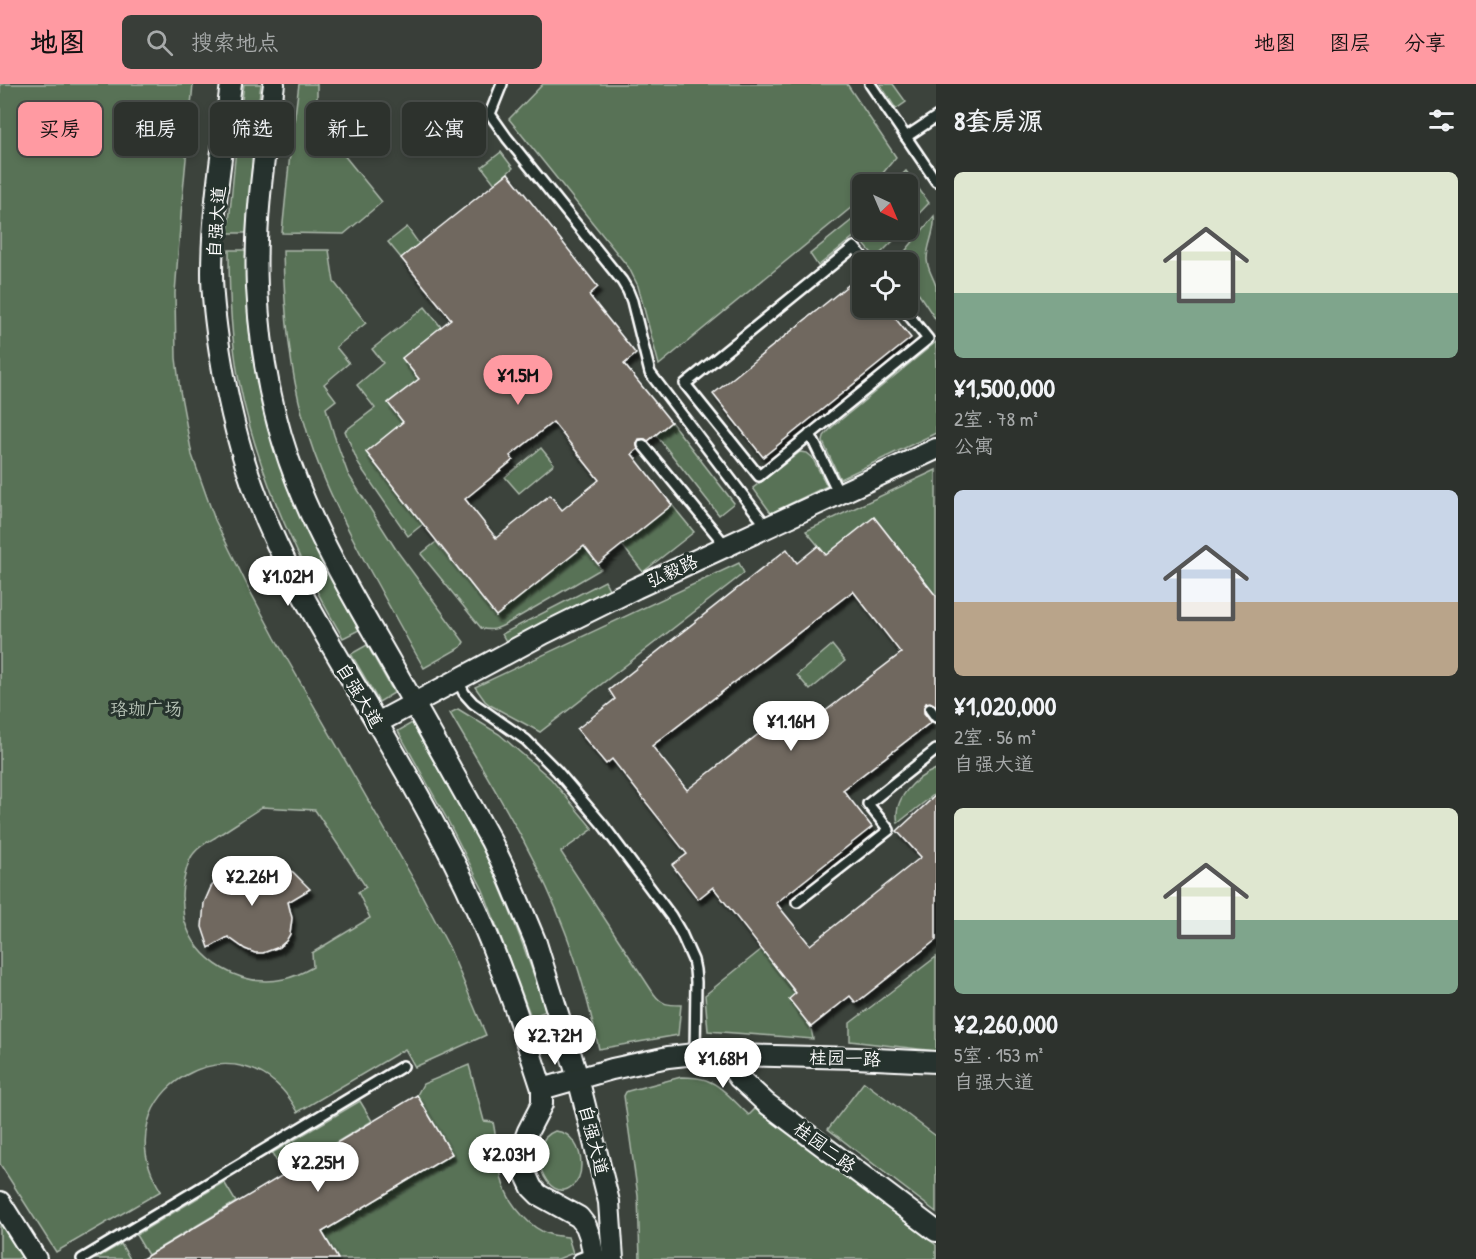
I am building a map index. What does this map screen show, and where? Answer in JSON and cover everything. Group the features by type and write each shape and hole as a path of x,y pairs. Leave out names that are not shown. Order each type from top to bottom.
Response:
{"street":[{"name":"自强大道","path":"231,84 214,220 212,274 220,351 246,467 273,537 318,622 413,786 471,896 509,991 542,1089"},
{"name":"自强大道","path":"274,84 259,208 257,270 263,345 278,427 297,483 328,549 491,841 536,943 578,1078 609,1202 614,1259"},
{"name":"弘毅路","path":"377,723 626,592 936,449"},
{"name":"桂园一路","path":"542,1089 578,1078 668,1057 695,1054 936,1062"},
{"name":"桂园二路","path":"722,1054 738,1078 766,1103 936,1232"},
{"path":"542,1089 542,1104 521,1150 523,1169 532,1188 539,1195 579,1217 586,1226 588,1257"},
{"path":"0,1202 36,1259"}],"lane":[{"path":"502,84 490,114 622,281 632,301 650,373 767,527"},
{"path":"870,84 936,181"},
{"path":"906,137 936,117"},
{"path":"858,252 854,247 685,384 759,476 928,339 911,318"},
{"path":"810,434 838,494"},
{"path":"643,445 726,546"},
{"path":"458,680 472,703 526,740 556,771 603,825 671,916 681,933 695,970 695,1054"},
{"path":"797,902 889,830 868,804 936,750"},
{"path":"82,1259 403,1066"}],"green space":[{"name":"珞珈广场","path":"0,84 193,84 191,102 114,102 114,156 186,156 175,293 176,358 192,455 215,520 249,589 415,882 449,947 486,1035 415,1067 405,1049 298,1112 273,1082 244,1067 213,1065 185,1076 162,1096 148,1123 147,1155 161,1191 56,1252 0,1164","holes":["262,807 315,810 366,887 358,892 370,918 312,953 313,967 284,979 268,981 252,979 222,968 199,948 184,919 182,892 191,856 201,846"]},
{"path":"244,84 261,84 259,102 242,102"},
{"path":"299,84 317,84 317,102 306,102 306,156 345,156 382,202 344,234 282,233 290,156 294,156 294,123"},
{"path":"543,84 847,84 896,157 882,174 852,174 852,207 659,365 638,286 629,268 509,119"},
{"path":"880,84 893,84 906,102 896,109"},
{"path":"501,152 513,168 495,184 482,167"},
{"path":"235,156 253,156 247,233 228,233"},
{"path":"918,188 929,203 918,215"},
{"path":"934,216 927,263 936,286 936,320 918,293 918,252 904,252 914,240 918,240 918,236"},
{"path":"852,220 852,238 818,266 810,254"},
{"path":"407,227 419,244 401,258 388,242"},
{"path":"860,240 894,240 882,252 871,252"},
{"path":"229,250 247,250 247,309 253,360 272,441 319,556 359,630 343,638 294,546 256,449 236,365 231,316"},
{"path":"283,250 329,250 334,282 366,323 336,347 349,363 324,384 336,400 326,408 348,474 397,551 464,642 461,647 424,668 346,525 329,490 308,436 290,355"},
{"path":"425,307 441,327 402,358 419,379 388,403 403,422 366,452 423,524 408,536 359,465 345,431 375,408 357,385 383,363 372,349"},
{"path":"936,342 936,433 840,479 823,442 824,436"},
{"path":"671,422 734,503 719,515 656,435"},
{"path":"541,448 554,464 519,493 505,477"},
{"path":"800,452 812,457 827,486 771,513 753,488"},
{"path":"936,470 936,596 874,517 826,555 806,531"},
{"path":"672,505 694,532 643,572 622,545"},
{"path":"436,542 496,616 584,546 601,569 505,625 488,630 481,628 421,554"},
{"path":"739,563 744,573 540,732 490,705 475,687"},
{"path":"605,581 612,595 508,645 502,634"},
{"path":"367,645 394,693 379,702 351,654"},
{"path":"832,645 845,661 810,690 797,675"},
{"path":"458,709 499,734 551,779 593,829 561,852 654,994 666,1004 681,1005 678,1035 599,1049 580,974 553,902 512,820 450,713"},
{"path":"412,723 482,848 517,929 546,1011 531,1017 483,890 398,731"},
{"path":"936,769 936,793 898,823 898,806 907,790 920,778"},
{"path":"762,949 800,1002 813,1039 708,1031 705,995"},
{"path":"936,957 936,1051 850,1041 850,1023"},
{"path":"469,1065 484,1121 493,1122 500,1171 513,1204 528,1221 542,1231 568,1237 573,1253 558,1259 338,1259 322,1232 452,1154 417,1095 423,1084"},
{"path":"681,1077 700,1078 712,1083 749,1115 755,1109 936,1245 936,1259 640,1259 638,1196 624,1096 628,1091"},
{"path":"864,1082 936,1136 936,1212 828,1129"},
{"path":"360,1101 372,1121 284,1174 272,1153"},
{"path":"555,1131 571,1138 581,1159 578,1179 572,1186 563,1190 554,1188 547,1181 539,1160 540,1148 545,1138"},
{"path":"224,1182 236,1202 148,1255 136,1235"},
{"path":"0,1219 23,1256 18,1259 0,1259"},
{"path":"121,1244 130,1259 95,1259"}],"building":[{"path":"508,173 598,287 589,295 636,354 624,364 671,422 648,441 639,439 638,449 632,454 672,505 598,564 584,546 496,616 366,452 403,422 388,403 419,379 402,358 451,319 401,258","holes":["553,422 599,480 562,510 550,495 496,538 465,499 513,460 510,456"]},
{"path":"852,282 852,318 895,318 911,338 763,457 713,394"},
{"path":"874,517 936,596 936,706 930,702 926,703 924,713 931,722 843,790 872,827 776,903 810,945 921,857 897,831 936,795 936,940 856,1003 850,996 811,1027 789,999 796,993 713,887 698,899 672,865 687,854 612,759 606,764 577,729 615,699 609,690 787,549 797,563 818,546 826,555","holes":["853,591 901,653 798,732 784,714 687,790 652,746"]},
{"path":"253,862 281,866 293,872 310,889 288,902 292,918 290,934 279,947 263,953 245,949 228,937 209,948 202,927 204,903 211,887 229,871"},
{"path":"417,1095 452,1154 322,1232 338,1259 142,1259"}]}
